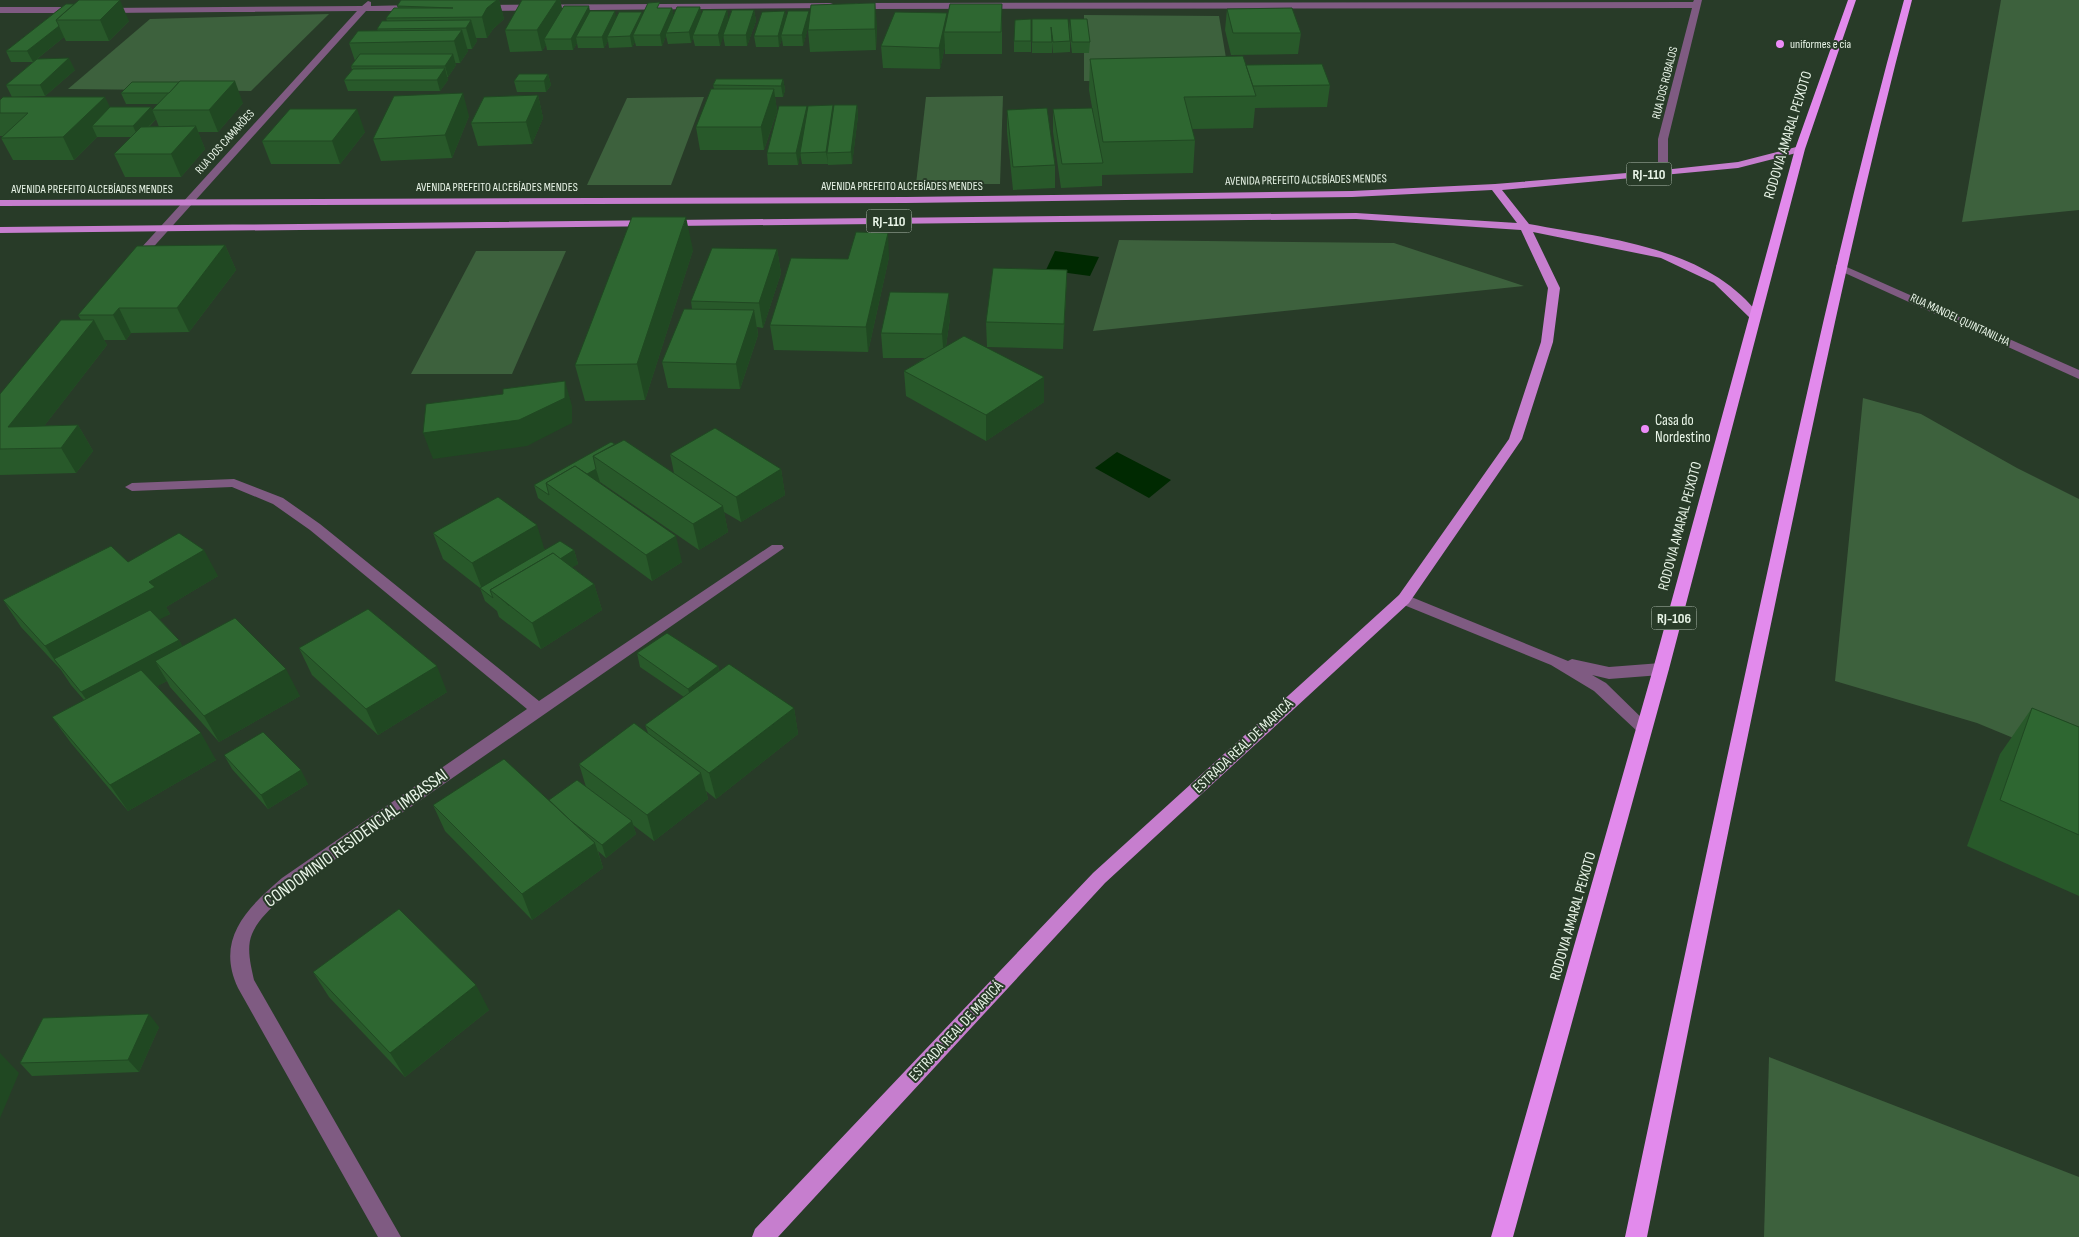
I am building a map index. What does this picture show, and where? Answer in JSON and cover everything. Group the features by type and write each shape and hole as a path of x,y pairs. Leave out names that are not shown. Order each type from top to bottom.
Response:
{"highway":[{"name":"RODOVIA AMARAL PEIXOTO","path":"1502,1237 1661,669 1800,149 1852,0"},
{"path":"1636,1237 1754,663 1840,267 1883,90 1908,0"}],"main road":[{"name":"AVENIDA PREFEITO ALCEBÍADES MENDES","path":"0,204 906,200 1352,194 1495,187 1663,173 1738,165 1800,149"},
{"name":"ESTRADA REAL DE MARICÁ","path":"763,1237 1099,878 1404,599 1515,439 1547,342 1554,288 1525,227 1495,187"},
{"path":"1254,196 1260,217"},
{"name":"RJ-110","path":"0,230 1356,216 1525,227 1626,246 1665,256 1718,281 1754,316"}],"street":[{"path":"474,8 1697,2"},
{"name":"RUA DOS ROBALOS","path":"1663,173 1663,139 1697,2"},
{"path":"100,10 367,4 424,8"},
{"name":"RUA DOS CAMARÕES","path":"124,273 367,4"},
{"path":"0,10 91,10"},
{"name":"RUA MANOEL QUINTANILHA","path":"1840,267 1935,308 2079,375"},
{"path":"132,487 234,483 278,501 315,528 538,708"},
{"name":"CONDOMINIO RESIDENCIAL IMBASSAI","path":"390,1237 245,982 239,950 245,928 262,906 298,877 538,708 777,548"},
{"path":"1404,599 1556,661 1600,687 1644,728"},
{"path":"1556,661 1609,673 1661,669"}],"shaded area":[{"path":"2001,0 2079,0 2079,210 1962,222"},
{"path":"329,14 251,91 68,89 150,19"},
{"path":"1084,15 1219,16 1230,82 1084,81"},
{"path":"1003,96 1000,184 916,184 926,97"},
{"path":"704,97 671,185 587,185 627,98"},
{"path":"1119,240 1394,243 1524,286 1093,331"},
{"path":"476,251 566,251 512,374 411,374"},
{"path":"1055,251 1099,257 1090,276 1046,270"},
{"path":"1863,398 1921,414 2017,468 2079,499 2079,765 1977,723 1835,681"},
{"path":"1117,452 1171,480 1149,498 1095,468"},
{"path":"1769,1057 2079,1177 2079,1237 1764,1237"}],"building":[{"path":"79,0 120,0 100,20 56,20"},
{"path":"401,0 497,0 487,8 482,17 386,18 394,8 453,8 397,6"},
{"path":"522,0 557,0 537,30 505,30"},
{"path":"660,2 657,8 672,8 660,35 633,35 648,3"},
{"path":"875,3 875,29 808,30 811,5"},
{"path":"66,4 74,4 56,20 59,26 27,51 6,51"},
{"path":"950,4 1002,4 1001,32 944,32"},
{"path":"564,6 589,6 571,39 544,39"},
{"path":"677,7 700,7 689,32 666,33"},
{"path":"1292,8 1301,33 1233,33 1227,9"},
{"path":"703,10 727,10 718,35 693,35"},
{"path":"732,10 754,10 746,35 723,35"},
{"path":"590,11 615,11 602,37 576,37"},
{"path":"785,11 778,36 754,36 762,12"},
{"path":"788,11 809,11 802,35 781,35"},
{"path":"619,12 642,12 630,36 607,37"},
{"path":"895,12 947,13 939,48 881,46"},
{"path":"1031,19 1031,41 1014,41 1015,20"},
{"path":"1032,19 1068,19 1070,41 1053,42 1051,27 1052,42 1032,42"},
{"path":"1070,19 1087,19 1090,42 1072,42"},
{"path":"471,20 466,28 377,29 382,21"},
{"path":"462,30 454,41 349,43 358,31"},
{"path":"360,54 453,54 445,66 351,66"},
{"path":"1243,56 1256,96 1184,97 1195,140 1103,142 1090,59"},
{"path":"69,58 40,85 6,85 37,59"},
{"path":"1322,64 1330,85 1253,86 1246,65"},
{"path":"445,68 437,80 344,80 353,69"},
{"path":"519,74 548,74 544,81 514,81"},
{"path":"716,79 783,79 781,86 713,85"},
{"path":"180,81 235,81 209,110 152,110"},
{"path":"132,82 179,82 169,93 121,93"},
{"path":"711,89 774,89 761,127 696,127"},
{"path":"463,93 445,135 373,139 394,96"},
{"path":"538,95 526,122 471,123 484,97"},
{"path":"3,97 105,97 63,137 1,138 28,113 0,113 0,100"},
{"path":"833,105 826,152 800,153 808,106"},
{"path":"834,105 857,105 851,152 827,153"},
{"path":"779,106 807,106 796,153 767,153"},
{"path":"110,107 151,107 133,126 92,126"},
{"path":"1047,108 1055,165 1013,167 1007,110"},
{"path":"1092,108 1103,163 1062,164 1053,109"},
{"path":"290,109 357,109 332,141 262,141"},
{"path":"196,126 171,154 114,154 141,127"},
{"path":"632,217 686,217 637,364 575,365"},
{"path":"856,232 888,233 866,327 770,325 791,258 848,259"},
{"path":"225,245 177,308 119,308 113,315 78,315 137,246"},
{"path":"712,248 777,249 759,303 691,301"},
{"path":"993,268 1067,270 1064,324 986,322"},
{"path":"890,292 949,293 942,334 881,333"},
{"path":"684,309 754,310 736,364 662,362"},
{"path":"61,320 94,320 8,427 78,425 61,448 0,449 0,394"},
{"path":"964,336 1044,377 986,415 904,371"},
{"path":"565,381 565,398 519,420 423,433 426,404 503,394 503,389"},
{"path":"715,428 781,469 736,497 670,454"},
{"path":"624,440 723,506 693,524 593,456"},
{"path":"611,442 615,444 593,456 596,469 587,474 575,466 546,483 549,495 534,485"},
{"path":"575,466 676,536 646,555 546,483"},
{"path":"498,497 537,525 472,563 433,533"},
{"path":"179,533 204,550 149,582 155,587 45,646 3,600 111,546 128,562"},
{"path":"560,541 574,550 560,559 553,553 490,590 493,598 480,588"},
{"path":"553,553 594,584 532,623 490,590"},
{"path":"368,609 437,666 366,709 299,648"},
{"path":"150,610 179,640 81,692 54,659"},
{"path":"235,618 286,669 204,716 155,661"},
{"path":"667,633 718,666 688,689 637,653"},
{"path":"729,664 794,708 709,773 645,725"},
{"path":"141,670 201,733 110,785 52,717"},
{"path":"2032,708 2079,727 2079,835 2000,800"},
{"path":"634,723 701,773 647,815 579,764"},
{"path":"263,732 301,770 261,795 224,755"},
{"path":"504,759 595,843 522,894 433,805"},
{"path":"577,780 632,821 602,845 571,821 549,800"},
{"path":"399,909 476,985 390,1053 313,972"},
{"path":"149,1014 128,1060 20,1063 43,1018"}],"place":[{"name":"uniformes e cia","path":"1780,44"},
{"name":"Casa do Nordestino","path":"1645,429"}]}
